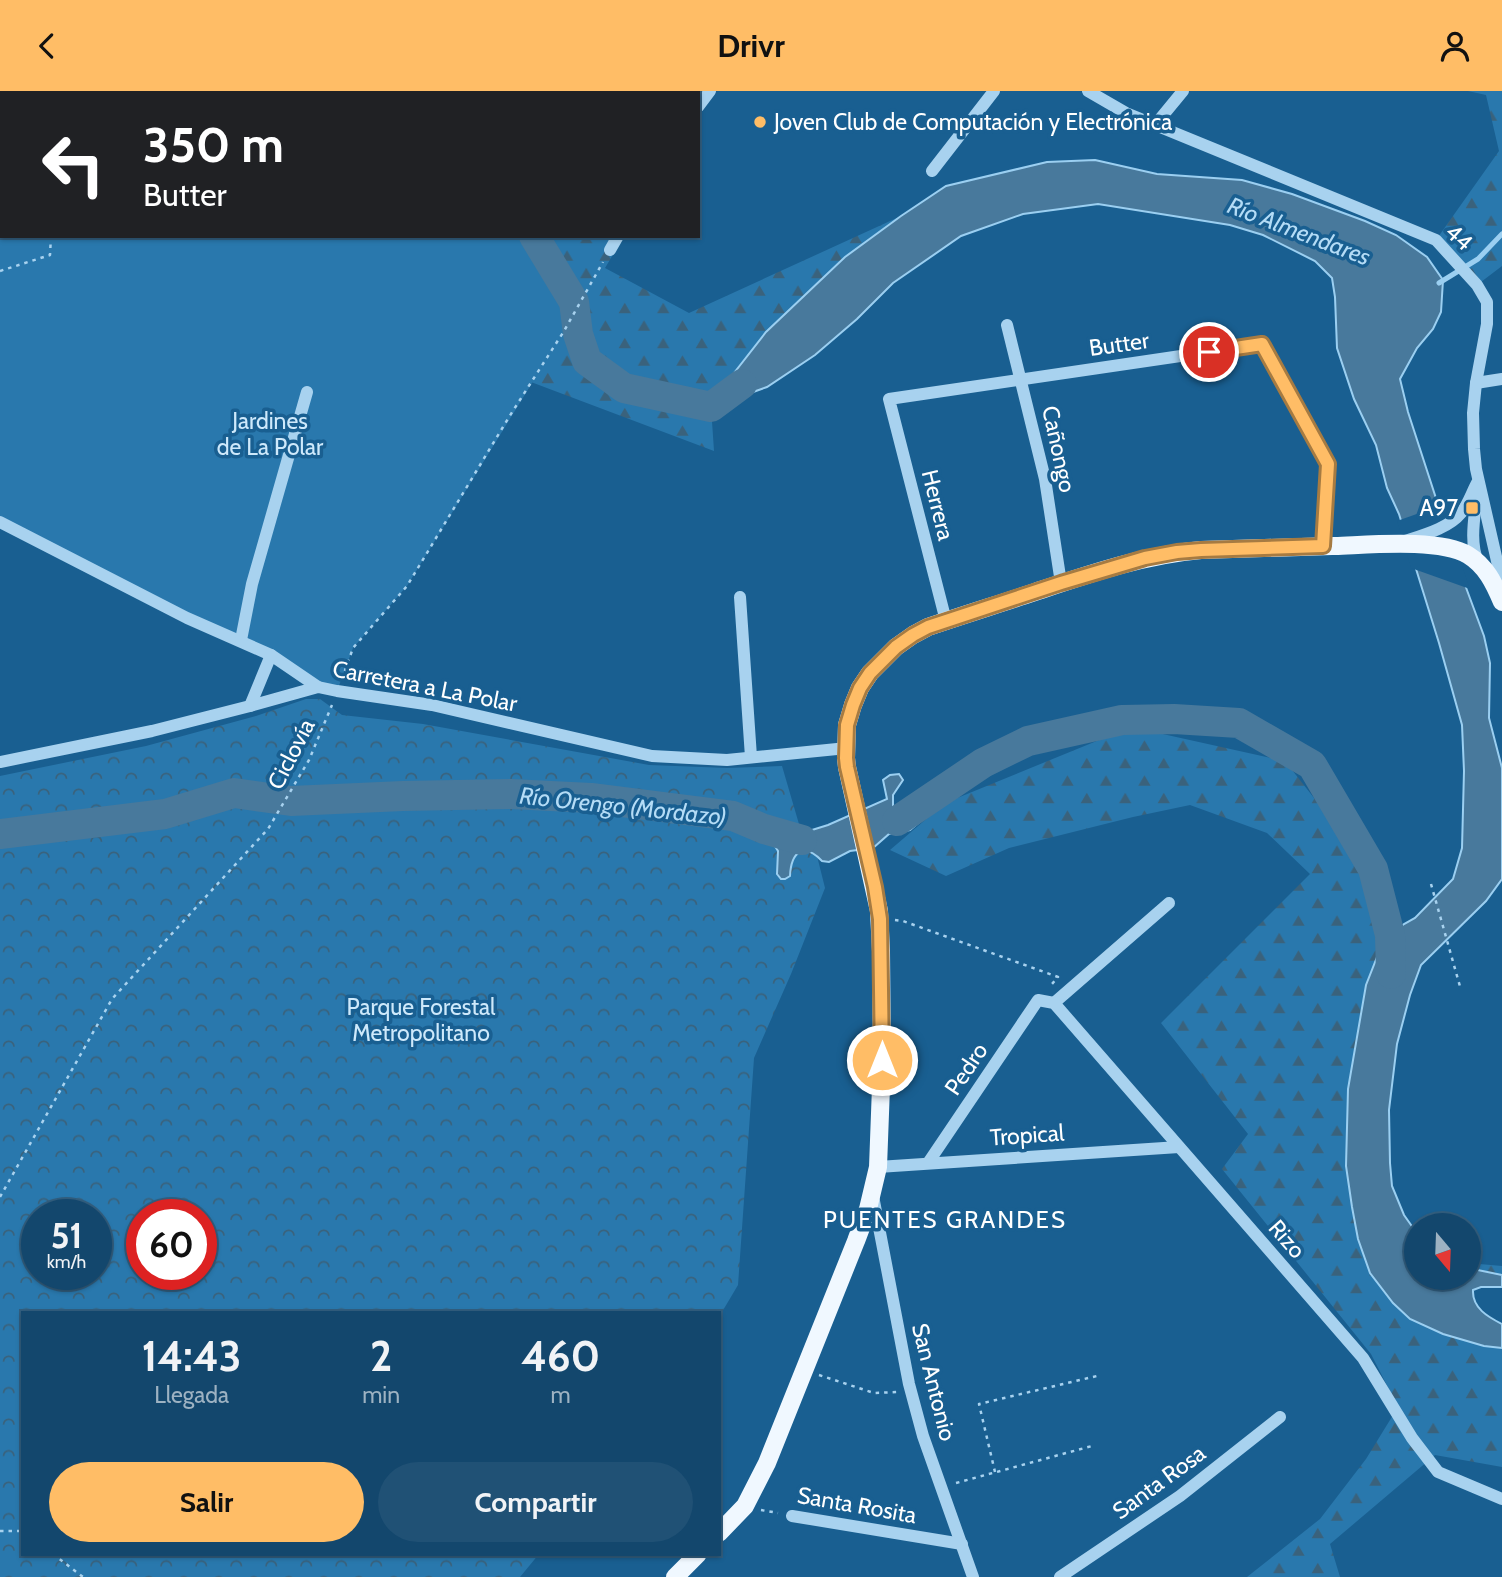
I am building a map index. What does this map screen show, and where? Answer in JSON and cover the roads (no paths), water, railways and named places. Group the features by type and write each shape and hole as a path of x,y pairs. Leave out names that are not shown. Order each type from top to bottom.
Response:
{"main road":[{"path":"721,1531 745,1506 767,1463 856,1241 873,1192 878,1167 882,1060 880,919 847,767 846,748 847,725 853,705 870,673 896,647 913,635 946,621 1061,583 1145,558 1177,552 1398,544 1472,551 1494,583 1502,602"},
{"path":"675,1577 696,1556"}],"street":[{"path":"932,171 994,91"},
{"name":"44","path":"1088,91 1126,113 1436,240 1477,285 1487,302 1487,324 1476,383 1474,449 1476,469 1502,583"},
{"path":"1155,125 1183,91"},
{"path":"610,250 617,238"},
{"name":"Cañongo","path":"1007,325 1045,479 1061,583"},
{"name":"Butter","path":"889,399 1262,344 1328,464 1323,546"},
{"path":"1476,383 1502,379"},
{"path":"241,641 252,584 307,392"},
{"name":"Herrera","path":"889,399 946,621"},
{"path":"1472,551 1476,469"},
{"path":"1398,544 1434,530 1461,514 1477,483"},
{"path":"1472,551 1487,518"},
{"path":"0,522 187,618 271,655 318,687"},
{"path":"740,597 751,757"},
{"path":"250,706 271,655"},
{"name":"Carretera a La Polar","path":"0,762 152,731 318,687 432,705 652,757 727,760 846,748"},
{"path":"1054,1003 1169,903"},
{"name":"Pedro","path":"928,1163 1038,1000 1054,1003"},
{"name":"Rizo","path":"1054,1003 1363,1358 1412,1438 1438,1472 1502,1499"},
{"name":"Tropical","path":"878,1167 1179,1147"},
{"name":"San Antonio","path":"873,1192 911,1391 923,1436 973,1577"},
{"name":"Santa Rosa","path":"1060,1577 1180,1496 1280,1417"},
{"name":"Santa Rosita","path":"792,1516 962,1544"}],"water":[{"path":"1095,160 1157,174 1242,180 1292,194 1396,235 1427,257 1443,280 1441,312 1400,379 1408,412 1458,566 1484,636 1490,663 1489,718 1502,768 1502,879 1486,901 1421,965 1397,1044 1389,1110 1390,1163 1392,1186 1404,1215 1404,1290 1473,1290 1478,1307 1502,1324 1502,1348 1484,1346 1443,1334 1410,1319 1393,1303 1370,1273 1358,1239 1352,1207 1346,1166 1348,1089 1366,985 1381,947 1390,935 1415,918 1453,879 1462,848 1464,771 1462,725 1439,643 1399,514 1387,488 1376,445 1354,399 1337,348 1332,278 1315,261 1263,235 1230,225 1098,204 1023,214 961,236 893,283 815,355 767,387 711,407 766,332 845,257 901,216 946,186 1047,162"},
{"path":"899,774 903,780 893,795 893,807 896,809 902,804 915,802 924,791 937,807 910,830 889,834 873,848 850,851 829,862 822,861 809,852 799,852 793,861 790,876 781,879 777,874 778,851 764,829 812,830 828,825 887,799 883,780 890,775"},
{"path":"1481,1271 1502,1275 1502,1287 1481,1287"}],"waterway":[{"path":"1439,283 1478,259 1502,234"},
{"name":"Río Almendares","path":"535,238 574,302 578,334 587,361 624,388 711,407 742,384"},
{"name":"Río Orengo (Mordazo)","path":"897,821 983,763 1028,741 1122,720 1174,719 1239,723 1312,765 1373,869 1390,935 1391,974"},
{"name":"Río Orengo (Mordazo)","path":"0,834 165,814 234,793 291,801 511,794 591,798 733,816 802,840"}],"place":[{"name":"Joven Club de Computación y Electrónica","path":"760,122"},
{"name":"A97","path":"1472,508"}],"district":[{"name":"PUENTES GRANDES","path":"945,1219"}],"park label":[{"name":"Jardines de La Polar","path":"270,434"},
{"name":"Parque Forestal Metropolitano","path":"421,1020"}]}
